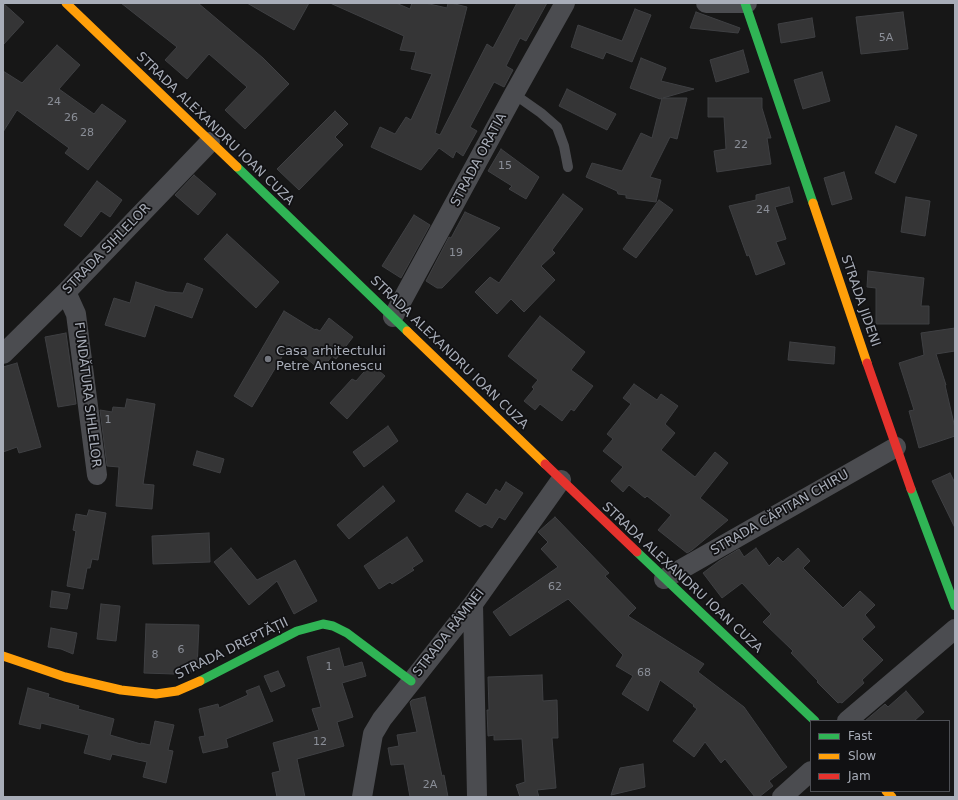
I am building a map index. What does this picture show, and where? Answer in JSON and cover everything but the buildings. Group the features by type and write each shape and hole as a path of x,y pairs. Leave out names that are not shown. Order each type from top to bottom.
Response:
{"street":[{"name":"STRADA ALEXANDRU IOAN CUZA","path":"66,3 393,317 560,480 814,720"},
{"name":"STRADA ORATIA","path":"393,317 565,3"},
{"path":"706,3 746,3"},
{"name":"STRADA JIDENI","path":"746,3 896,447 955,606"},
{"name":"STRADA SIHLELOR","path":"3,354 66,292 210,142"},
{"name":"FUNDĂTURA SIHLELOR","path":"66,292 76,314 97,475"},
{"name":"STRADA CĂPITAN CHIRU","path":"664,579 896,447"},
{"name":"STRADA RÂMNEI","path":"362,797 373,734 382,719 473,604 560,480"},
{"path":"473,604 478,797"},
{"name":"STRADA DREPTĂȚII","path":"3,656 65,676 121,690 156,694 177,691 197,683 297,631 322,624 333,626 347,633 411,681"},
{"path":"848,720 955,628"},
{"path":"782,797 810,772"}],"lane":[{"path":"514,94 541,113 557,127 564,146 568,167"}],"traffic: fast":[{"path":"745,3 813,203"},
{"path":"237,167 407,331"},
{"path":"911,489 955,606"},
{"path":"637,552 814,720"},
{"path":"200,681 297,631 323,624 333,626 347,633 411,681"}],"traffic: slow":[{"path":"66,3 237,167"},
{"path":"813,203 867,363"},
{"path":"407,331 545,464"},
{"path":"3,656 65,677 121,690 156,694 177,691 200,681"},
{"path":"887,792 892,797"}],"traffic: jam":[{"path":"867,363 911,489"},
{"path":"545,464 637,552"}],"place":[{"name":"Casa arhitectului Petre Antonescu","path":"268,359"}]}
